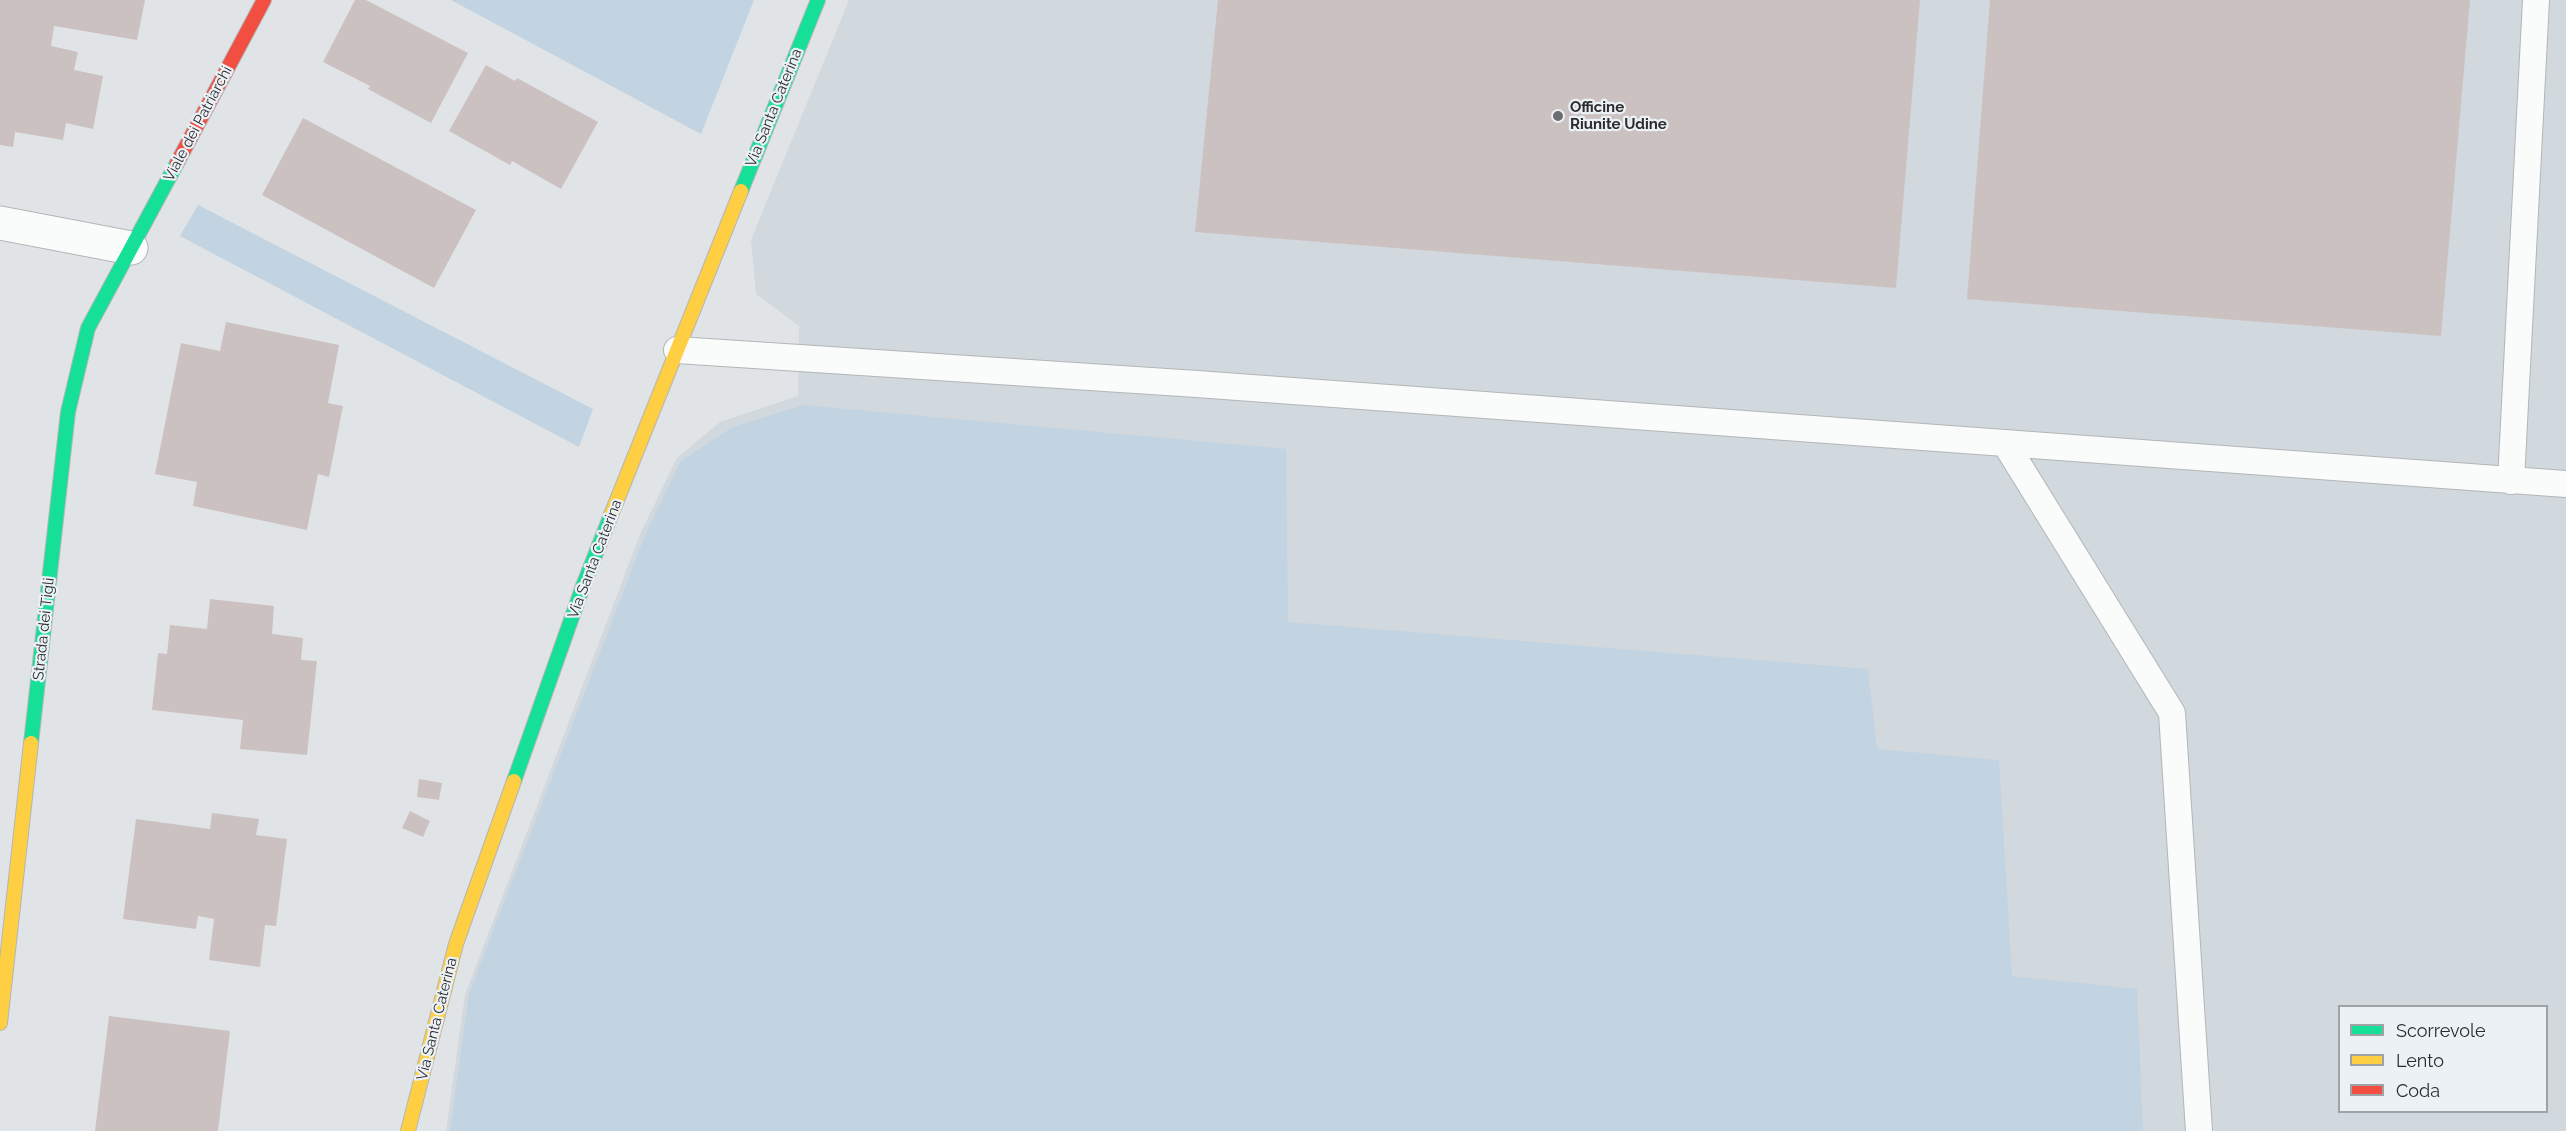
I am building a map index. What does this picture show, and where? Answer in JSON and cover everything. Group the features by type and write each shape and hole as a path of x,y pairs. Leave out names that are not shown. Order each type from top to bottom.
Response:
{"street":[{"name":"Viale dei Patriarchi","path":"131,248 264,0"},
{"name":"Via Santa Caterina","path":"408,1131 456,944 583,586 818,0"},
{"path":"0,223 131,248"},
{"name":"Strada dei Tigli","path":"0,1023 68,412 88,328 131,248"}],"lane":[{"path":"2511,480 2536,0"},
{"path":"677,350 1197,384 2566,484"},
{"path":"2004,444 2172,713 2199,1131"}],"shaded area":[{"path":"451,0 754,0 701,134"},
{"path":"849,0 2566,0 2566,1131 446,1131 465,995 641,532 677,458 720,422 798,396 799,326 756,294 751,240"},
{"path":"198,205 593,409 579,447 180,236"},
{"path":"803,405 1286,449 1288,622 1868,669 1877,749 1999,760 2012,976 2137,989 2143,1131 450,1131 469,994 646,533 681,461 733,427"}],"building":[{"path":"0,0 145,0 137,40 54,26 51,46 78,52 74,70 103,76 93,129 66,123 63,140 15,132 13,147 0,145"},
{"path":"355,0 366,0 468,53 431,123 368,89 370,86 323,62"},
{"name":"Officine Riunite Udine","path":"1218,0 1920,0 1896,288 1195,232"},
{"path":"1990,0 2470,0 2441,336 1967,299"},
{"path":"486,65 515,81 517,78 598,122 561,189 512,161 510,165 449,131"},
{"path":"303,118 476,210 434,288 262,195"},
{"path":"226,322 339,345 328,403 343,406 329,477 318,474 307,530 193,506 197,482 155,474 181,343 220,351"},
{"path":"210,599 274,606 272,634 303,638 301,660 317,661 307,755 240,749 243,720 152,710 158,653 167,654 170,625 207,629"},
{"path":"419,779 442,783 439,800 417,797"},
{"path":"410,811 430,821 423,837 402,828"},
{"path":"212,813 259,819 256,835 287,839 276,926 265,925 260,967 209,960 214,919 198,916 196,929 123,919 136,819 210,829"},
{"path":"109,1016 230,1031 218,1131 95,1131"}],"traffic: fast":[{"path":"741,191 818,0"},
{"path":"31,743 68,412 88,328 177,163"},
{"path":"514,781 583,586 611,515"}],"traffic: slow":[{"path":"611,515 741,191"},
{"path":"0,1023 31,743"},
{"path":"408,1131 456,944 514,781"}],"traffic: jam":[{"path":"177,163 264,0"}],"place":[{"name":"Officine Riunite Udine","path":"1558,116"}]}
